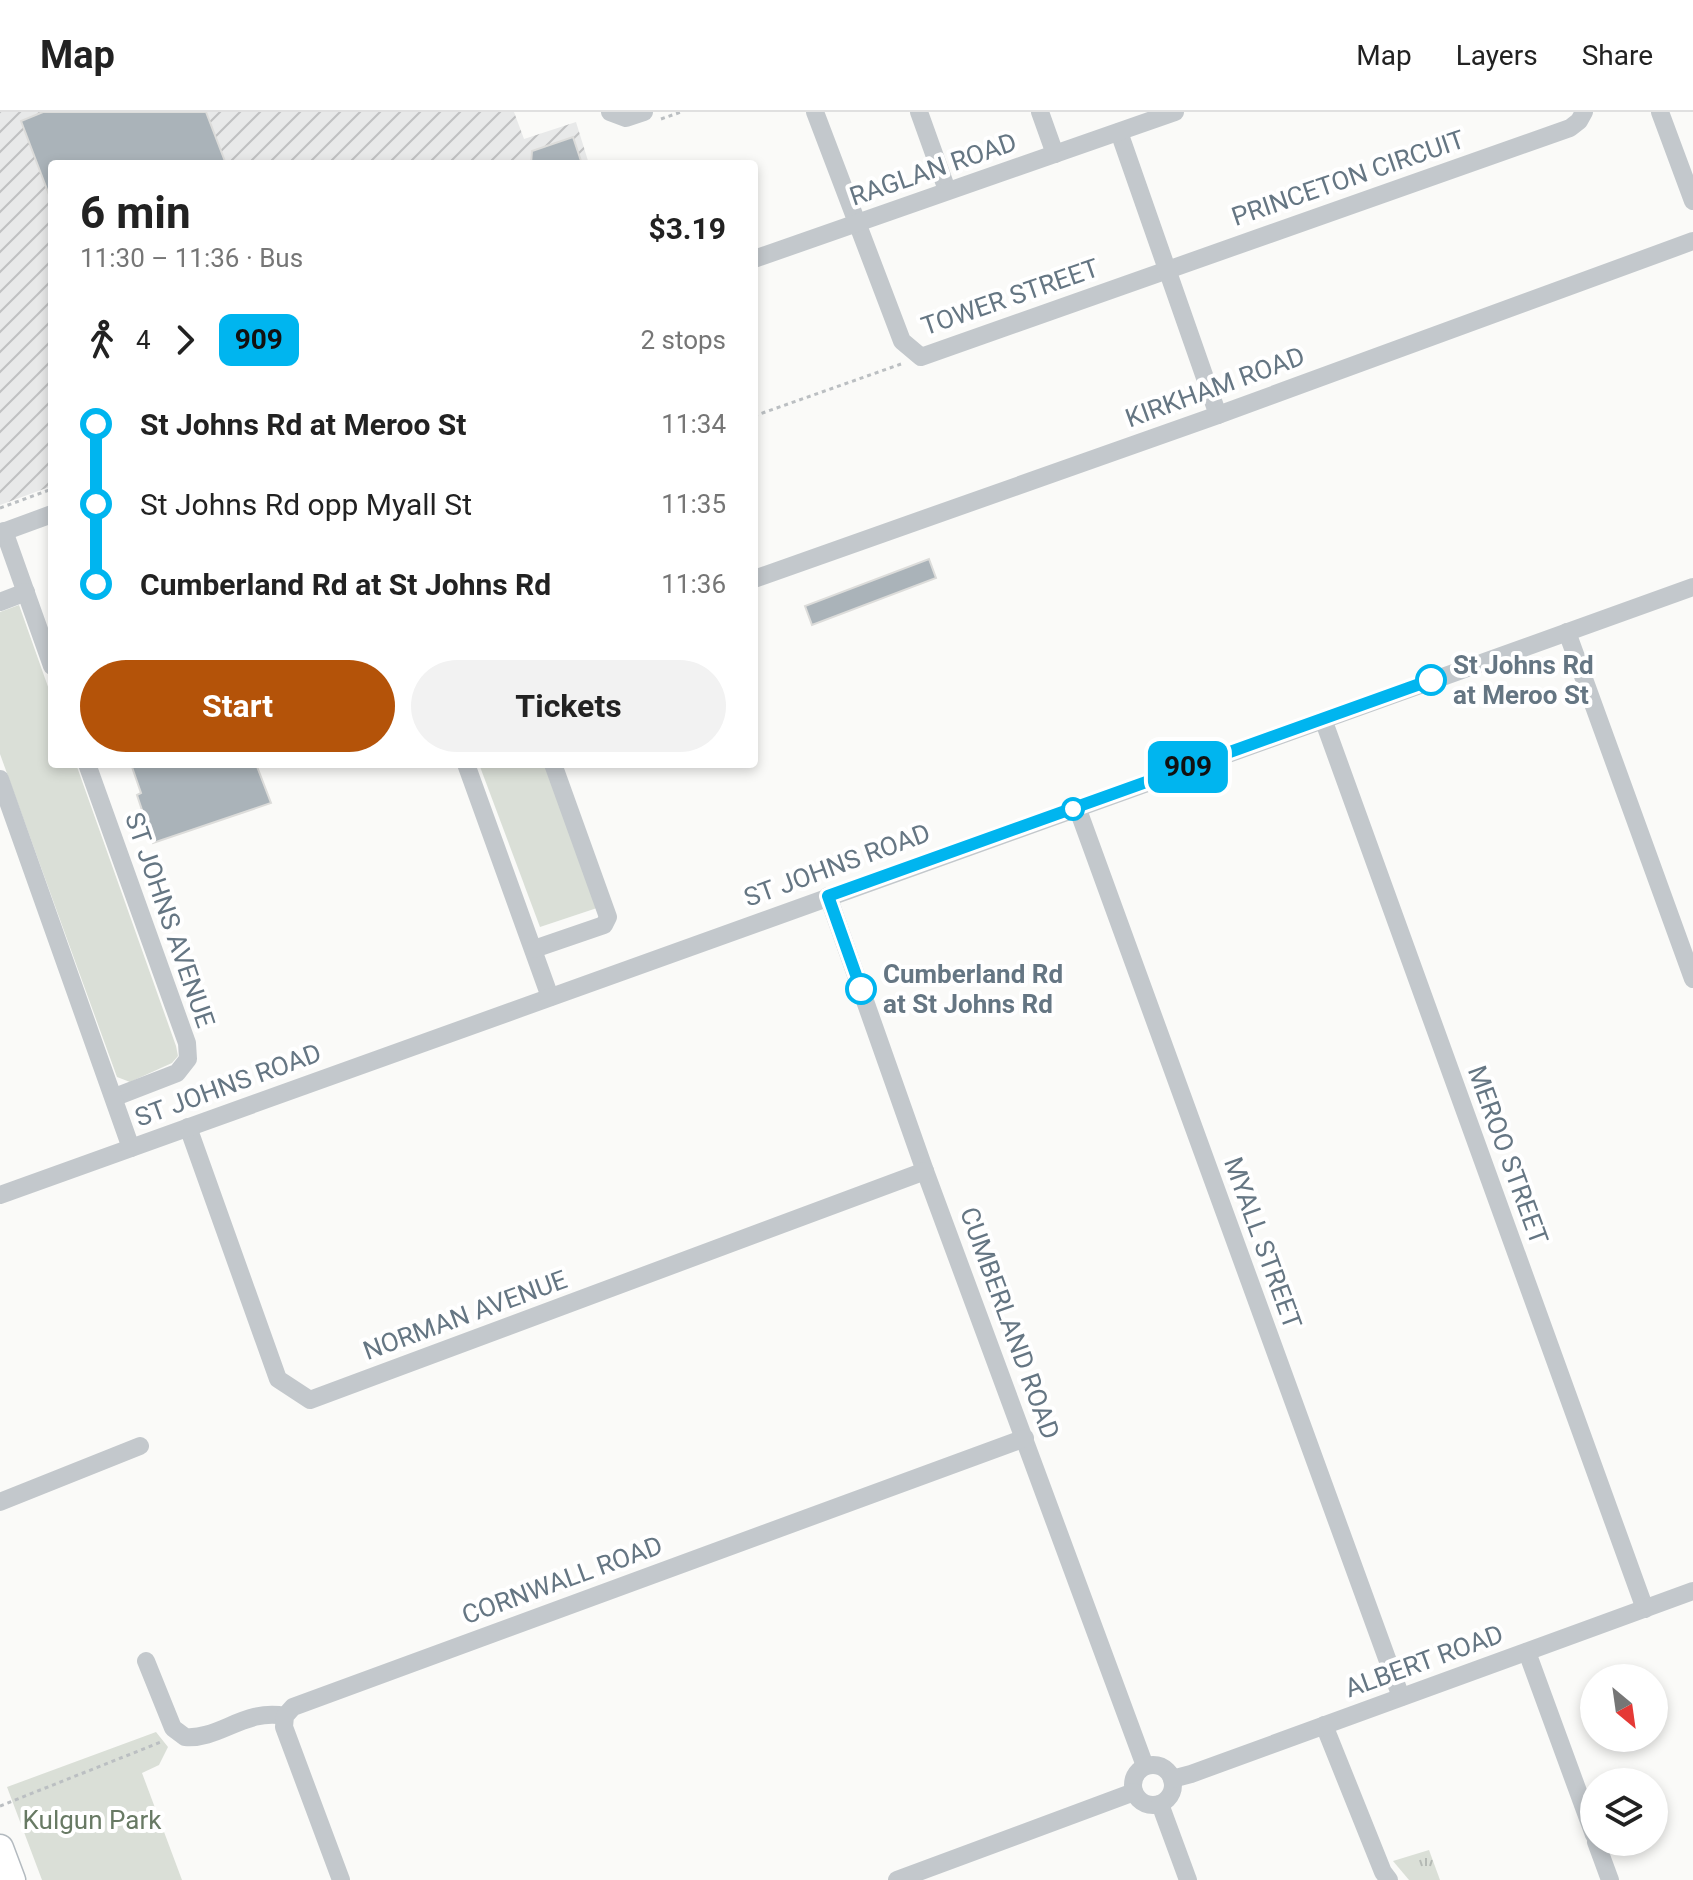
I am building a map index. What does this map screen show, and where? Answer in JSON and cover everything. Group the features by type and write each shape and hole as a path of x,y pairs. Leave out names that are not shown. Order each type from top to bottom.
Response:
{"main road":[{"path":"0,1848 12,1880"}],"street":[{"path":"610,112 626,118 644,112"},
{"name":"TOWER STREET","path":"815,112 902,341 921,357 1168,269"},
{"path":"919,112 947,190"},
{"path":"1040,112 1055,154"},
{"name":"PRINCETON CIRCUIT","path":"1168,269 1570,128 1584,112"},
{"path":"1660,112 1693,201"},
{"name":"RAGLAN ROAD","path":"758,258 1166,114"},
{"path":"1119,132 1218,415"},
{"name":"KIRKHAM ROAD","path":"758,578 1218,415 1693,241"},
{"path":"48,515 2,532 48,655"},
{"name":"ST JOHNS ROAD","path":"0,1195 1693,587"},
{"path":"0,602 26,592"},
{"path":"1567,632 1693,979"},
{"name":"MEROO STREET","path":"1323,719 1645,1609"},
{"name":"ST JOHNS AVENUE","path":"88,768 187,1043 188,1059 177,1073 115,1097"},
{"path":"467,768 550,997"},
{"path":"534,949 604,925 608,917 554,768"},
{"path":"0,779 131,1148"},
{"name":"MYALL STREET","path":"1077,807 1401,1697"},
{"name":"CUMBERLAND ROAD","path":"828,896 925,1171 1145,1766"},
{"name":"NORMAN AVENUE","path":"188,1127 278,1379 310,1400 925,1171"},
{"name":"CORNWALL ROAD","path":"285,1716 298,1705 1025,1438"},
{"path":"0,1502 140,1446"},
{"name":"ALBERT ROAD","path":"1172,1779 1693,1591"},
{"path":"1527,1652 1580,1797"},
{"path":"146,1661 173,1728 179,1735 191,1738 265,1713 285,1716 285,1732 341,1880"},
{"path":"1324,1725 1383,1872 1389,1880"},
{"path":"1145,1766 1160,1766 1172,1779 1170,1795 1160,1804 1146,1804 1134,1792 1135,1775 1145,1766"},
{"path":"897,1880 1134,1792"},
{"path":"1160,1804 1188,1880"},
{"path":"1601,1856 1610,1880"}],"path":[{"path":"758,415 921,357"},
{"path":"0,508 48,490"},
{"path":"0,1806 179,1735"}],"shaded area":[{"path":"0,112 514,112 524,139 576,122 588,160 48,160 48,487 0,505"}],"green space":[{"path":"19,605 48,687 48,768 77,768 176,1046 178,1056 172,1063 130,1082 117,1077 0,754 0,612"},
{"path":"480,768 547,768 597,908 540,927"},
{"name":"Kulgun Park","path":"156,1732 168,1747 159,1765 142,1773 182,1880 42,1880 7,1787"},
{"path":"1429,1850 1440,1880 1409,1880 1393,1861"}],"building":[{"path":"43,112 206,112 224,160 48,160 48,192 21,121"},
{"path":"573,137 581,160 531,160 532,151"},
{"path":"929,559 936,578 812,625 805,606"},
{"path":"132,768 258,768 271,803 153,843 137,795 141,793"}],"bus line":[{"name":"909","path":"861,989 828,896 1431,680"}],"place":[{"name":"St Johns Rd at Meroo St","path":"1431,680"},
{"name":"Cumberland Rd at St Johns Rd","path":"861,989"}]}
